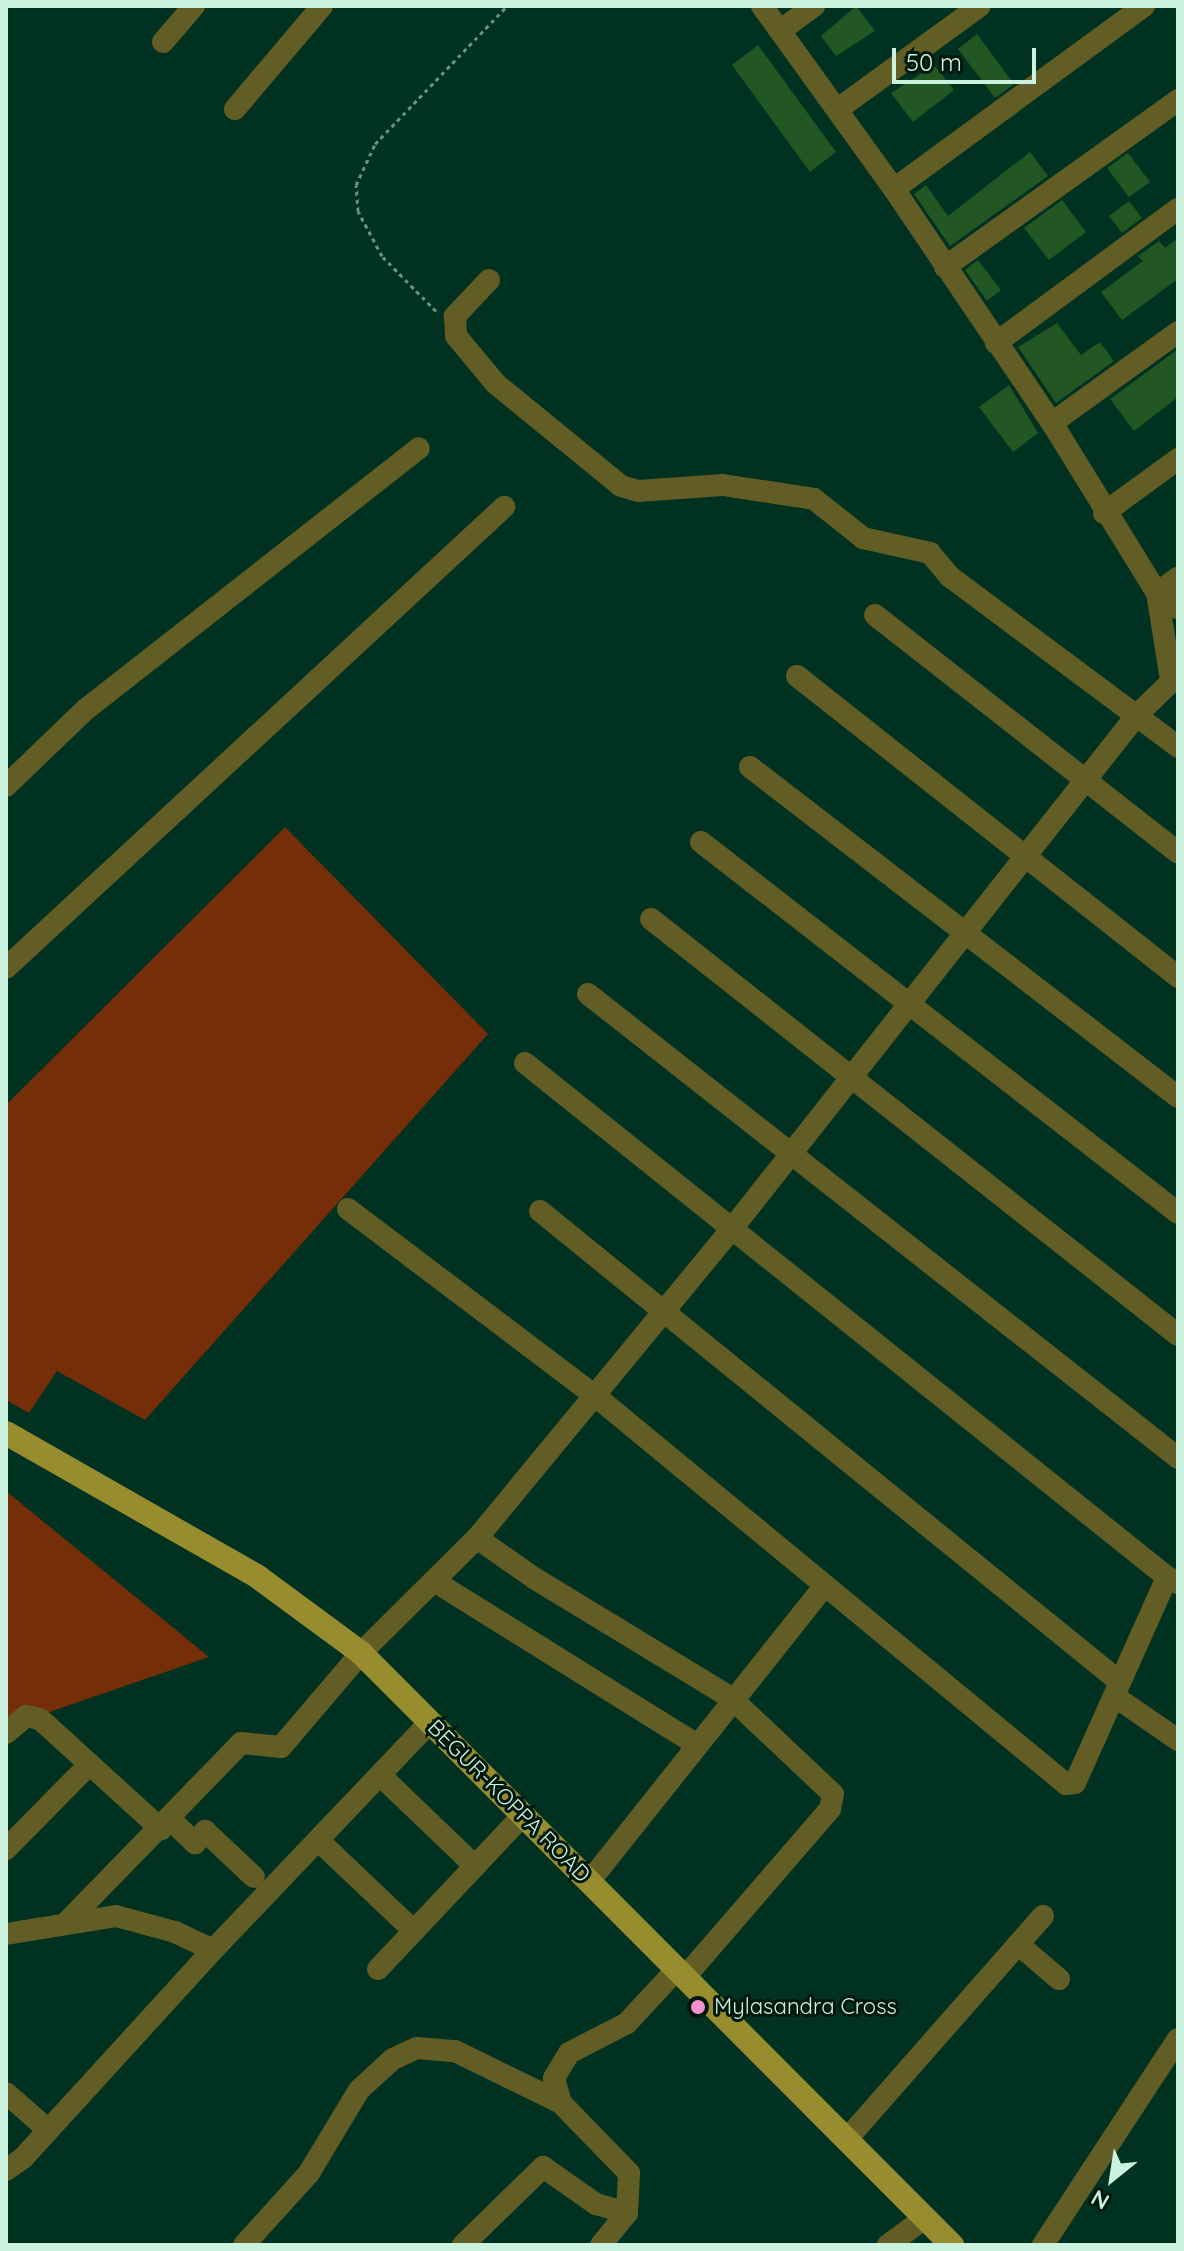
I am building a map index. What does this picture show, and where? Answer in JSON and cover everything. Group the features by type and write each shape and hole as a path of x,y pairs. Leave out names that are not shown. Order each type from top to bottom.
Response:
{"main road":[{"name":"BEGUR-KOPPA ROAD","path":"6,1433 258,1577 361,1653 952,2245"}],"street":[{"path":"163,42 194,6"},
{"path":"235,109 322,6"},
{"path":"762,6 894,189 1052,423 1104,513 1157,593 1178,608"},
{"path":"781,30 814,6"},
{"path":"838,109 980,6"},
{"path":"894,189 1144,6"},
{"path":"945,267 1178,100"},
{"path":"996,343 1178,209"},
{"path":"489,280 455,316 452,328 496,384 621,486 638,491 723,485 814,499 863,538 930,553 949,576 1178,747"},
{"path":"1052,423 1178,332"},
{"path":"6,786 85,710 419,448"},
{"path":"1104,513 1178,459"},
{"path":"6,968 504,507"},
{"path":"1157,593 1178,578"},
{"path":"69,1920 241,1743 281,1747 361,1653 477,1538 731,1230 966,928 1087,783 1136,716 1174,677 1157,593"},
{"path":"875,615 1178,853"},
{"path":"797,676 1027,854 1178,977"},
{"path":"750,767 966,928 1178,1097"},
{"path":"701,842 1178,1213"},
{"path":"651,919 1178,1335"},
{"path":"588,994 1178,1458"},
{"path":"348,1209 593,1394 823,1588 1066,1784 1075,1783 1117,1689 1173,1580 525,1063"},
{"path":"540,1211 1178,1740"},
{"path":"477,1538 534,1578 731,1698 829,1788 834,1801 680,1974 627,2023 569,2053 554,2078 561,2103"},
{"path":"434,1581 696,1744"},
{"path":"589,1882 731,1698 823,1588"},
{"path":"6,1733 33,1715 87,1767 195,1843 205,1831 254,1877"},
{"path":"6,2170 430,1722"},
{"path":"6,1849 87,1767"},
{"path":"380,1775 475,1866"},
{"path":"378,1969 523,1815"},
{"path":"318,1840 414,1931"},
{"path":"6,1934 69,1920 116,1916 175,1932 213,1950"},
{"path":"847,2139 1043,1916"},
{"path":"1018,1944 1059,1979"},
{"path":"1043,2245 1178,2039"},
{"path":"244,2245 309,2173 359,2090 393,2059 417,2048 455,2051 561,2103 623,2163 632,2186 615,2229"},
{"path":"6,2093 47,2129"},
{"path":"463,2245 543,2167 596,2204 615,2229 633,2245"},
{"path":"888,2245 925,2218"}],"path":[{"path":"452,328 382,256 358,211 356,185 375,144 507,6"}],"shaded area":[{"path":"285,827 488,1034 145,1420 57,1371 29,1413 6,1400 6,1105"},
{"path":"6,1491 209,1657 6,1727"}],"building":[{"path":"856,6 875,31 836,56 821,36"},
{"path":"977,34 1014,84 995,98 958,49"},
{"path":"758,45 836,152 810,172 732,65"},
{"path":"934,65 954,90 913,122 891,93"},
{"path":"1030,152 1048,176 950,246 914,194 926,185 948,216"},
{"path":"1128,153 1150,182 1129,197 1107,168"},
{"path":"1062,200 1086,232 1049,260 1024,228"},
{"path":"1129,201 1142,218 1122,233 1109,216"},
{"path":"1178,238 1178,279 1122,320 1101,292 1143,261 1138,256 1159,241 1165,248"},
{"path":"978,260 1001,290 987,301 965,270"},
{"path":"1057,323 1081,355 1100,342 1114,361 1056,403 1018,347"},
{"path":"1178,349 1178,397 1134,431 1110,399"},
{"path":"1009,385 1038,433 1013,452 979,407"}],"place":[{"name":"Mylasandra Cross","path":"698,2007"}]}
